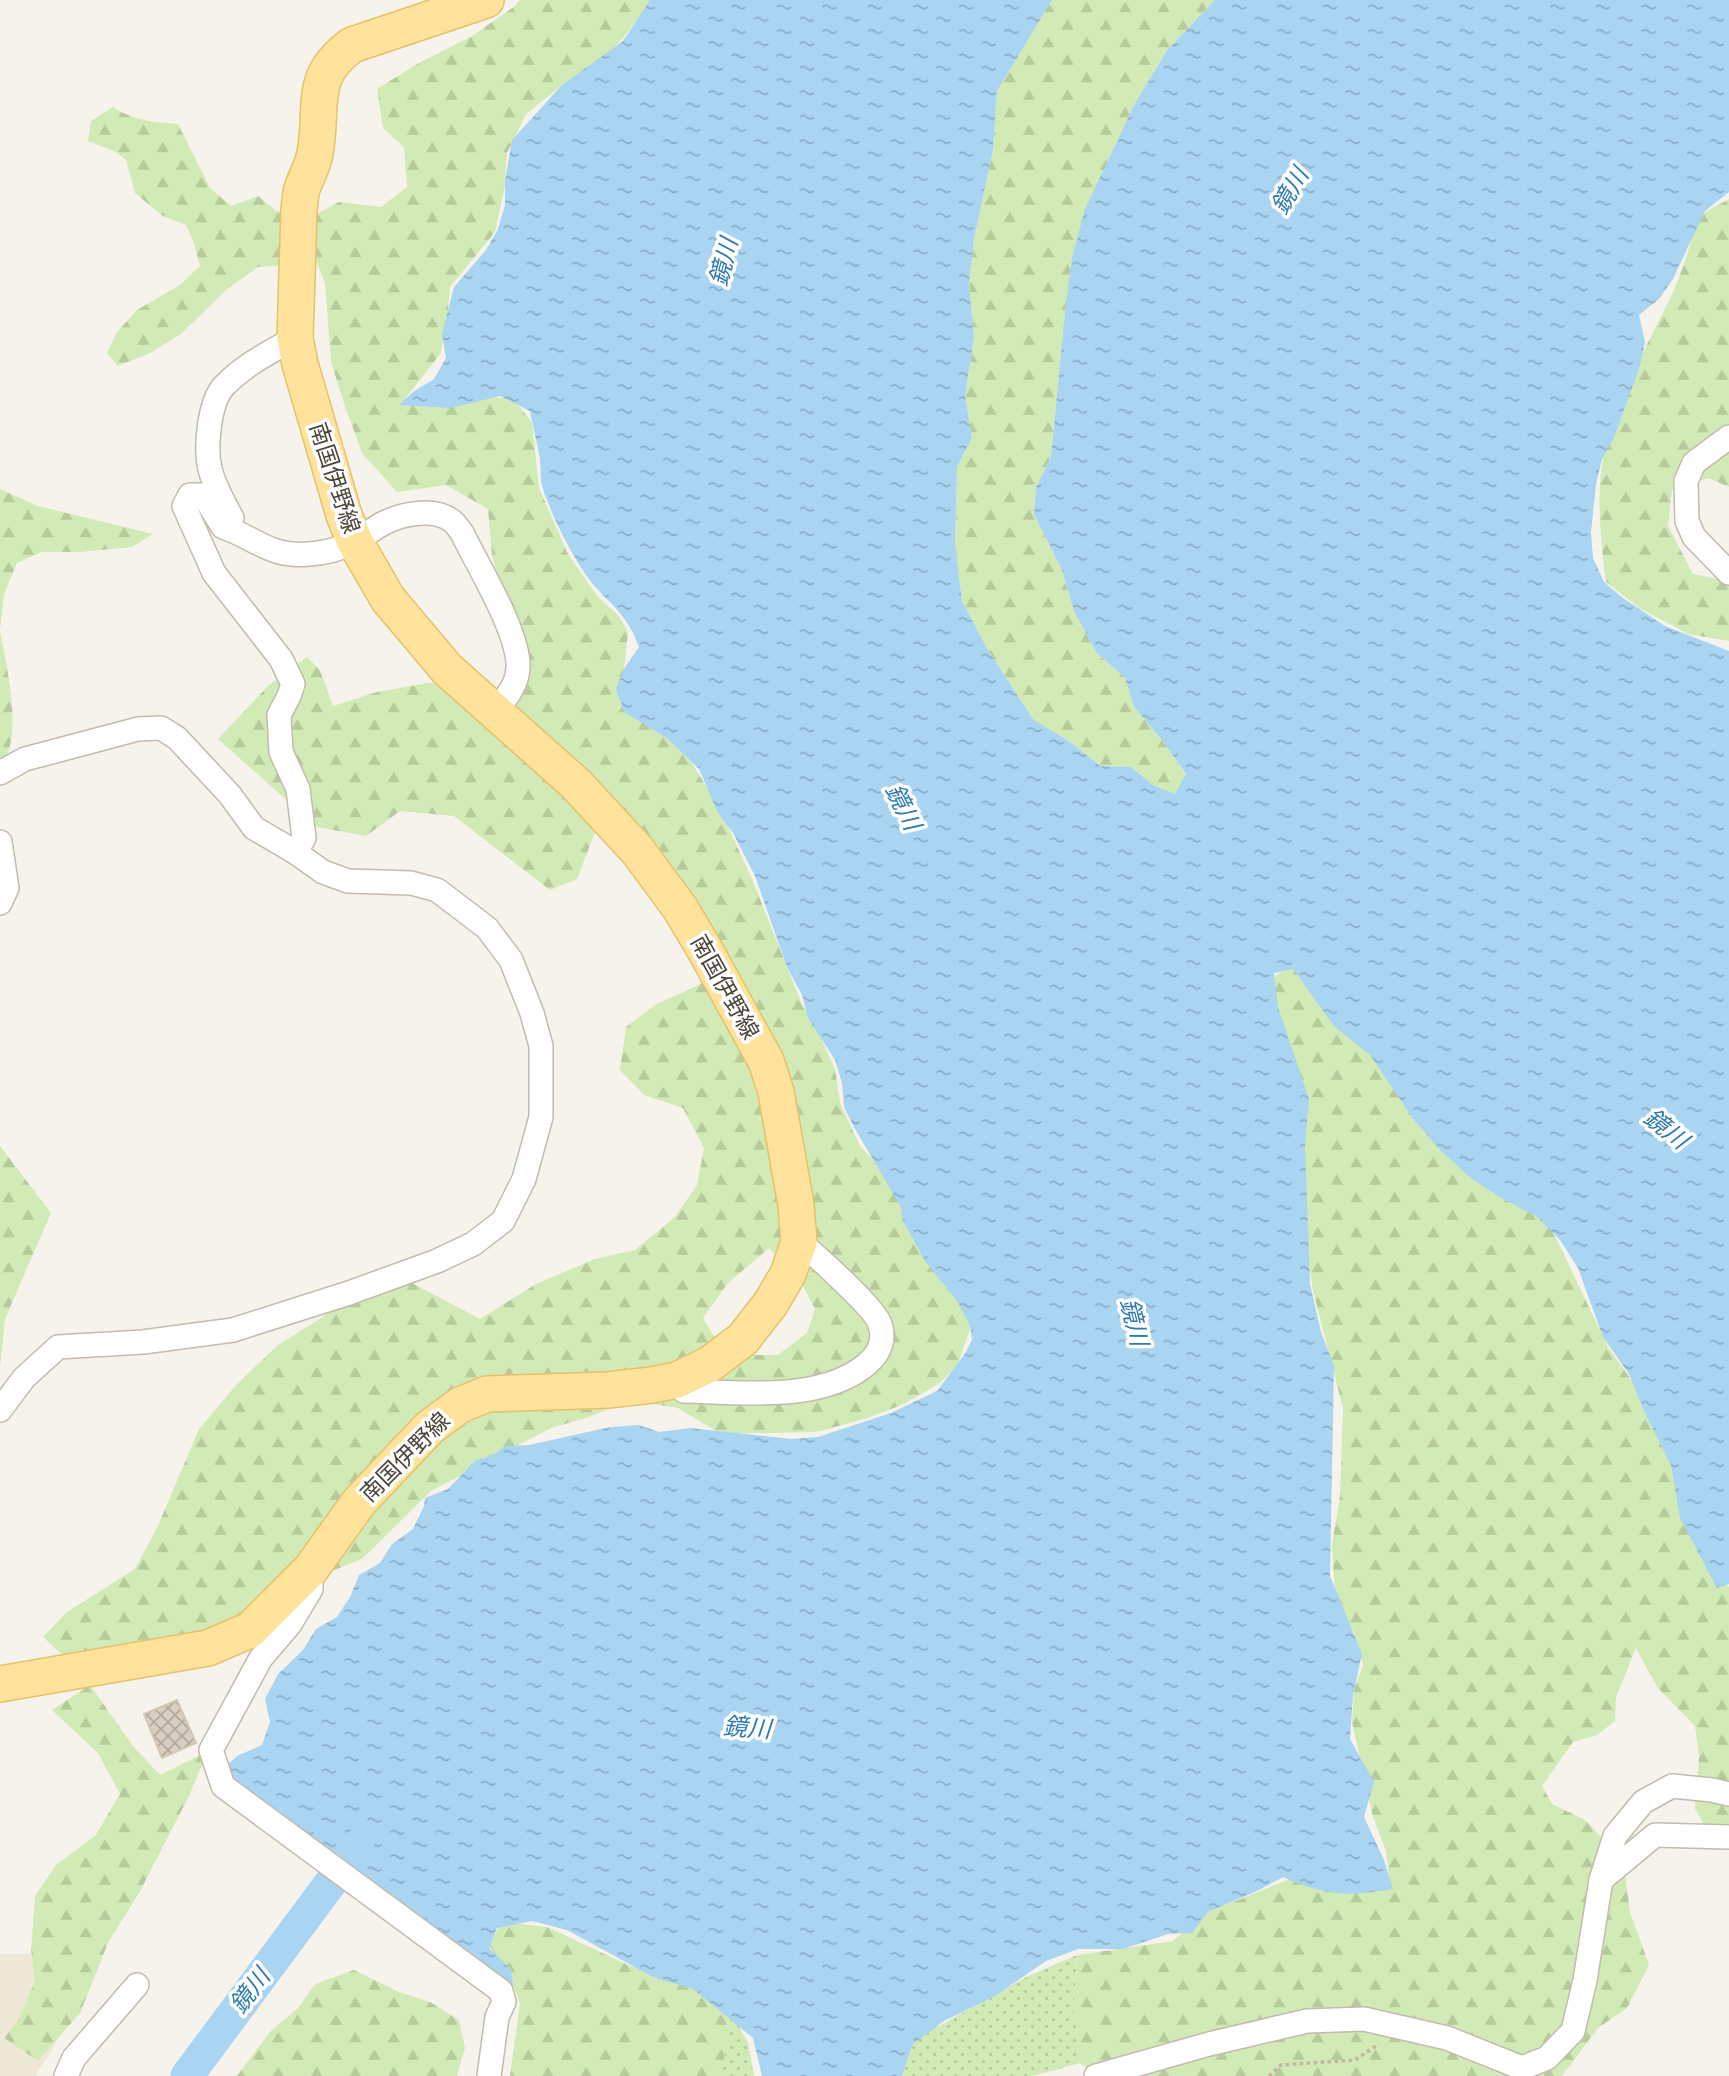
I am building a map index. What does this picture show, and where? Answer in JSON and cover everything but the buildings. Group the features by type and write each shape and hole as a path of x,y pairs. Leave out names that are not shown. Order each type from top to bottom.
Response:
{"main road":[{"name":"南国伊野線","path":"0,1684 208,1648 250,1630 311,1569 359,1502 430,1427 460,1405 487,1394 608,1390 677,1380 710,1364 743,1339 771,1303 788,1274 799,1242 796,1205 778,1104 766,1061 705,950 680,908 637,850 576,784 447,669 388,599 349,528 298,351 299,210 302,190 315,156 320,88 328,68 352,45 486,0"}],"street":[{"path":"240,533 210,468 209,434 213,408 222,388 245,367 298,351"},
{"path":"1729,437 1695,463 1686,481 1687,522 1695,537 1729,573"},
{"path":"295,852 304,838 298,789 281,752 279,715 293,684 281,659 214,573 184,506 190,495 203,495 223,527 280,554 338,550 349,528 383,523 405,515 430,513 450,519 462,533 515,646 518,668 515,683 495,710"},
{"path":"0,772 25,759 138,729 161,728 177,738 230,795 254,828 323,872 348,881 411,883 437,890 487,928 511,960 532,1013 541,1046 541,1117 524,1178 503,1221 472,1244 437,1261 349,1293 233,1330 143,1342 58,1347 24,1378 0,1410"},
{"path":"0,842 8,888 0,903"},
{"path":"677,1380 684,1391 772,1393 824,1386 859,1371 878,1355 883,1336 879,1319 819,1258 799,1242"},
{"path":"311,1569 311,1589 290,1624 261,1658 211,1750 223,1786 501,1991 504,2002 497,2017 489,2076"},
{"path":"1096,2076 1209,2044 1307,2021 1364,2019 1388,2023 1447,2038 1522,2068 1547,2058 1573,2031 1585,1980 1601,1880 1615,1836 1643,1802 1672,1786 1729,1794"},
{"path":"1601,1880 1655,1835 1729,1837"},
{"path":"66,2076 74,2058 138,1985"}],"path":[{"path":"1269,2076 1281,2065 1355,2060 1378,2046 1388,2023"}],"shaded area":[{"path":"0,1954 33,1954 83,1987 50,2054 35,2076 0,2076"}],"green space":[{"path":"520,0 652,0 602,61 561,86 526,114 507,153 504,190 495,232 450,287 441,353 401,404 476,396 513,399 532,422 539,488 568,554 598,597 619,616 628,633 620,704 671,741 692,763 720,809 752,879 801,1002 835,1069 840,1103 860,1146 882,1169 922,1244 960,1291 971,1326 958,1364 940,1383 904,1404 868,1418 816,1432 721,1434 678,1408 631,1400 589,1417 551,1428 431,1491 362,1559 309,1580 226,1625 170,1649 65,1657 43,1637 67,1612 135,1569 157,1528 199,1429 238,1383 278,1345 393,1273 480,1319 536,1284 595,1259 635,1250 675,1217 697,1185 704,1148 683,1108 644,1095 620,1070 626,1027 655,1005 705,982 630,822 595,832 577,879 550,890 454,816 400,811 366,836 317,827 218,739 268,686 307,657 320,670 333,706 377,692 428,683 513,689 511,619 492,556 488,509 446,485 397,492 362,453 331,362 325,283 317,263 258,267 226,290 181,334 150,353 118,366 107,353 117,332 137,310 180,285 200,266 186,225 163,216 135,193 126,160 116,152 88,141 91,121 113,107 136,118 178,124 210,188 231,206 258,196 276,211 311,217 339,202 381,207 407,187 404,147 383,128 377,89 417,64 472,36","holes":["769,1248 800,1280 815,1309 807,1333 778,1355 748,1355 718,1343 703,1318 728,1283"]},
{"path":"1052,0 1215,0 1168,49 1135,103 1108,160 1065,311 1051,457 1036,487 1034,514 1062,570 1074,611 1096,652 1125,678 1134,707 1162,740 1186,775 1175,795 1153,785 1131,767 1102,766 1033,719 988,650 962,601 955,542 957,467 972,438 965,395 974,338 969,283 974,239 993,150 997,91"},
{"path":"1729,199 1729,487 1708,478 1672,490 1668,526 1693,574 1729,581 1729,641 1688,634 1641,609 1606,582 1600,489 1604,451 1615,415 1677,283 1698,216"},
{"path":"0,489 38,506 153,534 132,547 81,552 42,552 17,563 4,594 0,630"},
{"path":"0,631 13,720 7,754 0,765"},
{"path":"1289,965 1322,992 1544,1213 1608,1347 1642,1395 1679,1472 1716,1577 1729,1587 1729,1843 1714,1841 1695,1809 1699,1757 1695,1726 1658,1688 1636,1648 1616,1697 1615,1721 1597,1735 1573,1742 1542,1786 1552,1804 1585,1820 1624,1866 1630,1912 1649,1965 1627,2008 1598,2028 1562,2076 1096,2076 1080,2063 1074,2010 1077,1955 1173,1941 1208,1912 1295,1877 1390,1883 1386,1851 1373,1817 1352,1722 1354,1690 1363,1665 1354,1632 1335,1596 1332,1544 1340,1496 1343,1408 1313,1291 1266,984"},
{"path":"0,1146 51,1213 5,1319 0,1369"},
{"path":"90,1685 133,1746 160,1775 208,1751 188,1798 139,1893 108,1943 80,2013 38,2061 4,2038 20,2017 35,1981 31,1950 35,1896 56,1865 95,1836 120,1794 98,1753 52,1710"},
{"path":"503,1922 547,1927 628,1965 682,1981 729,2008 724,2061 719,2076 510,2076 520,2003 507,1970 488,1944"},
{"path":"1077,1955 1074,2010 1080,2063 1033,2076 890,2076 909,2035 939,2026 1028,1976"},
{"path":"354,1970 399,1992 430,2002 459,2020 465,2048 457,2076 237,2076 270,2032 299,2007 315,1984"},
{"path":"729,2008 748,2043 754,2076 719,2076 724,2061"}],"water":[{"path":"650,0 1052,0 997,91 993,150 974,239 969,283 974,338 965,395 972,438 957,467 955,542 962,601 988,650 1033,719 1070,742 1101,766 1131,767 1153,785 1175,794 1186,774 1134,707 1125,678 1096,652 1074,611 1062,570 1034,514 1036,487 1051,457 1072,258 1085,209 1135,103 1168,49 1215,0 1729,0 1729,192 1705,211 1673,279 1659,299 1639,315 1645,342 1640,366 1614,438 1602,459 1596,484 1591,533 1593,558 1604,582 1665,626 1729,651 1729,1584 1717,1588 1680,1518 1671,1465 1629,1374 1603,1337 1578,1268 1560,1240 1536,1216 1472,1179 1440,1150 1414,1120 1370,1055 1334,1026 1293,969 1274,973 1278,1007 1309,1099 1305,1145 1310,1284 1321,1332 1334,1366 1330,1576 1362,1654 1353,1695 1350,1739 1374,1782 1364,1817 1384,1860 1393,1889 1337,1893 1312,1888 1283,1877 1208,1912 1192,1933 1168,1934 1123,1949 1078,1949 1046,1961 995,1996 944,2021 912,2045 902,2076 762,2076 753,2038 693,1989 653,1977 567,1930 532,1921 497,1928 489,1948 511,1969 513,1985 503,1985 228,1781 223,1769 237,1756 262,1745 270,1722 265,1699 278,1674 303,1650 316,1629 337,1617 350,1597 359,1575 380,1563 392,1544 413,1529 425,1498 448,1489 476,1460 493,1455 506,1446 529,1445 610,1427 639,1425 659,1432 690,1428 792,1439 818,1437 891,1413 937,1391 966,1352 972,1339 970,1326 957,1301 925,1261 902,1219 901,1207 844,1107 842,1083 835,1060 808,1018 802,995 787,967 755,876 733,833 718,813 699,769 667,738 624,712 616,689 625,667 639,647 627,622 582,569 554,518 542,486 540,459 530,411 500,396 451,408 399,405 434,379 446,358 442,334 454,287 486,250 498,229 505,205 505,181 512,140 561,86 623,41"}],"waterway":[{"name":"鏡川","path":"187,2076 358,1846"}]}
